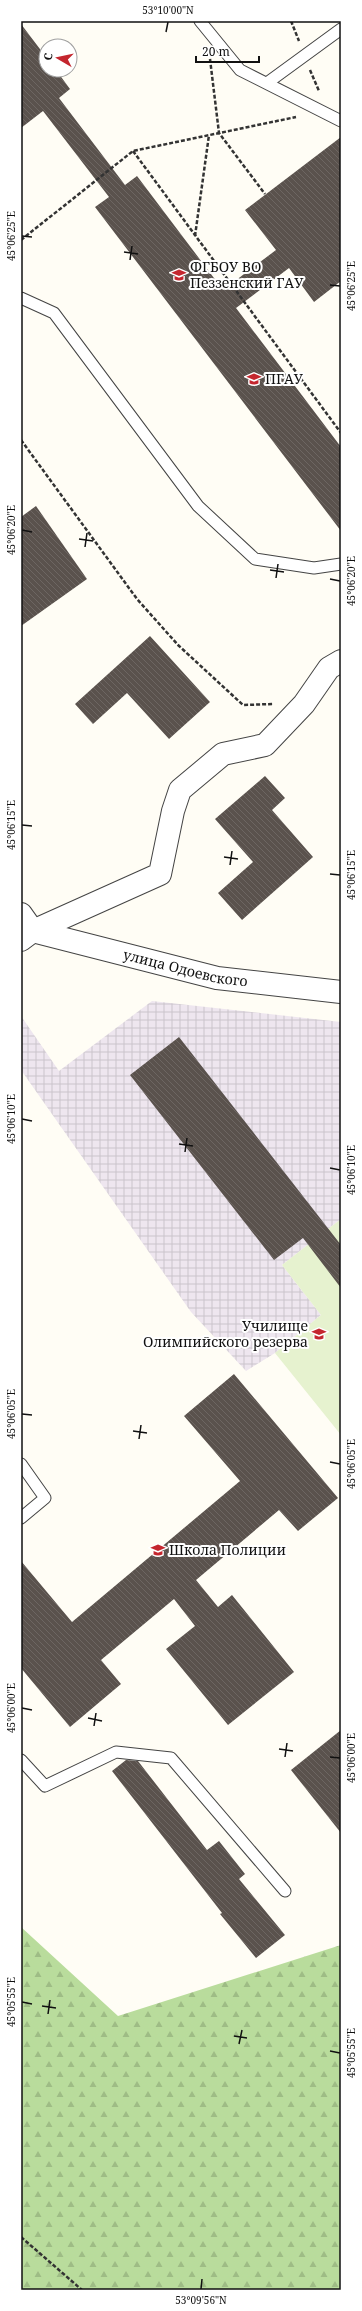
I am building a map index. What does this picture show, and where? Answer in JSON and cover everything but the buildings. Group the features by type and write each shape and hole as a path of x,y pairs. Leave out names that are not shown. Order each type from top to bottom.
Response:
{"street":[{"path":"25,928 160,874 180,790 223,754 265,745 304,704 329,668 341,661"},
{"name":"улица Одоевского","path":"25,928 217,978 341,992"}],"lane":[{"path":"203,25 240,70 341,121"},
{"path":"267,84 341,28"},
{"path":"21,298 54,313 198,506 255,559 314,568 341,564"},
{"path":"21,1464 45,1498 21,1518"},
{"path":"21,1760 44,1786 116,1752 171,1758 286,1890"}],"path":[{"path":"203,25 218,133 265,194"},
{"path":"21,240 133,150 322,112"},
{"path":"195,236 209,135"},
{"path":"133,150 341,433"},
{"path":"21,440 136,599 189,655 243,705 304,704"},
{"path":"21,2237 82,2290"}],"shaded area":[{"path":"152,1001 341,1022 341,1219 282,1265 321,1315 275,1353 246,1371 191,1312 21,1070 21,1016 59,1071"}],"green space":[{"name":"Училище Олимпийского резерва","path":"341,1219 341,1435 275,1353 321,1315 282,1265"},
{"path":"21,1927 118,2016 341,1945 341,2290 21,2290"}],"place":[{"name":"ФГБОУ ВО Пеззенский ГАУ","path":"179,275"},
{"name":"ПГАУ","path":"254,379"},
{"name":"Училище Олимпийского резерва","path":"319,1334"},
{"name":"Школа Полиции","path":"158,1550"}]}
